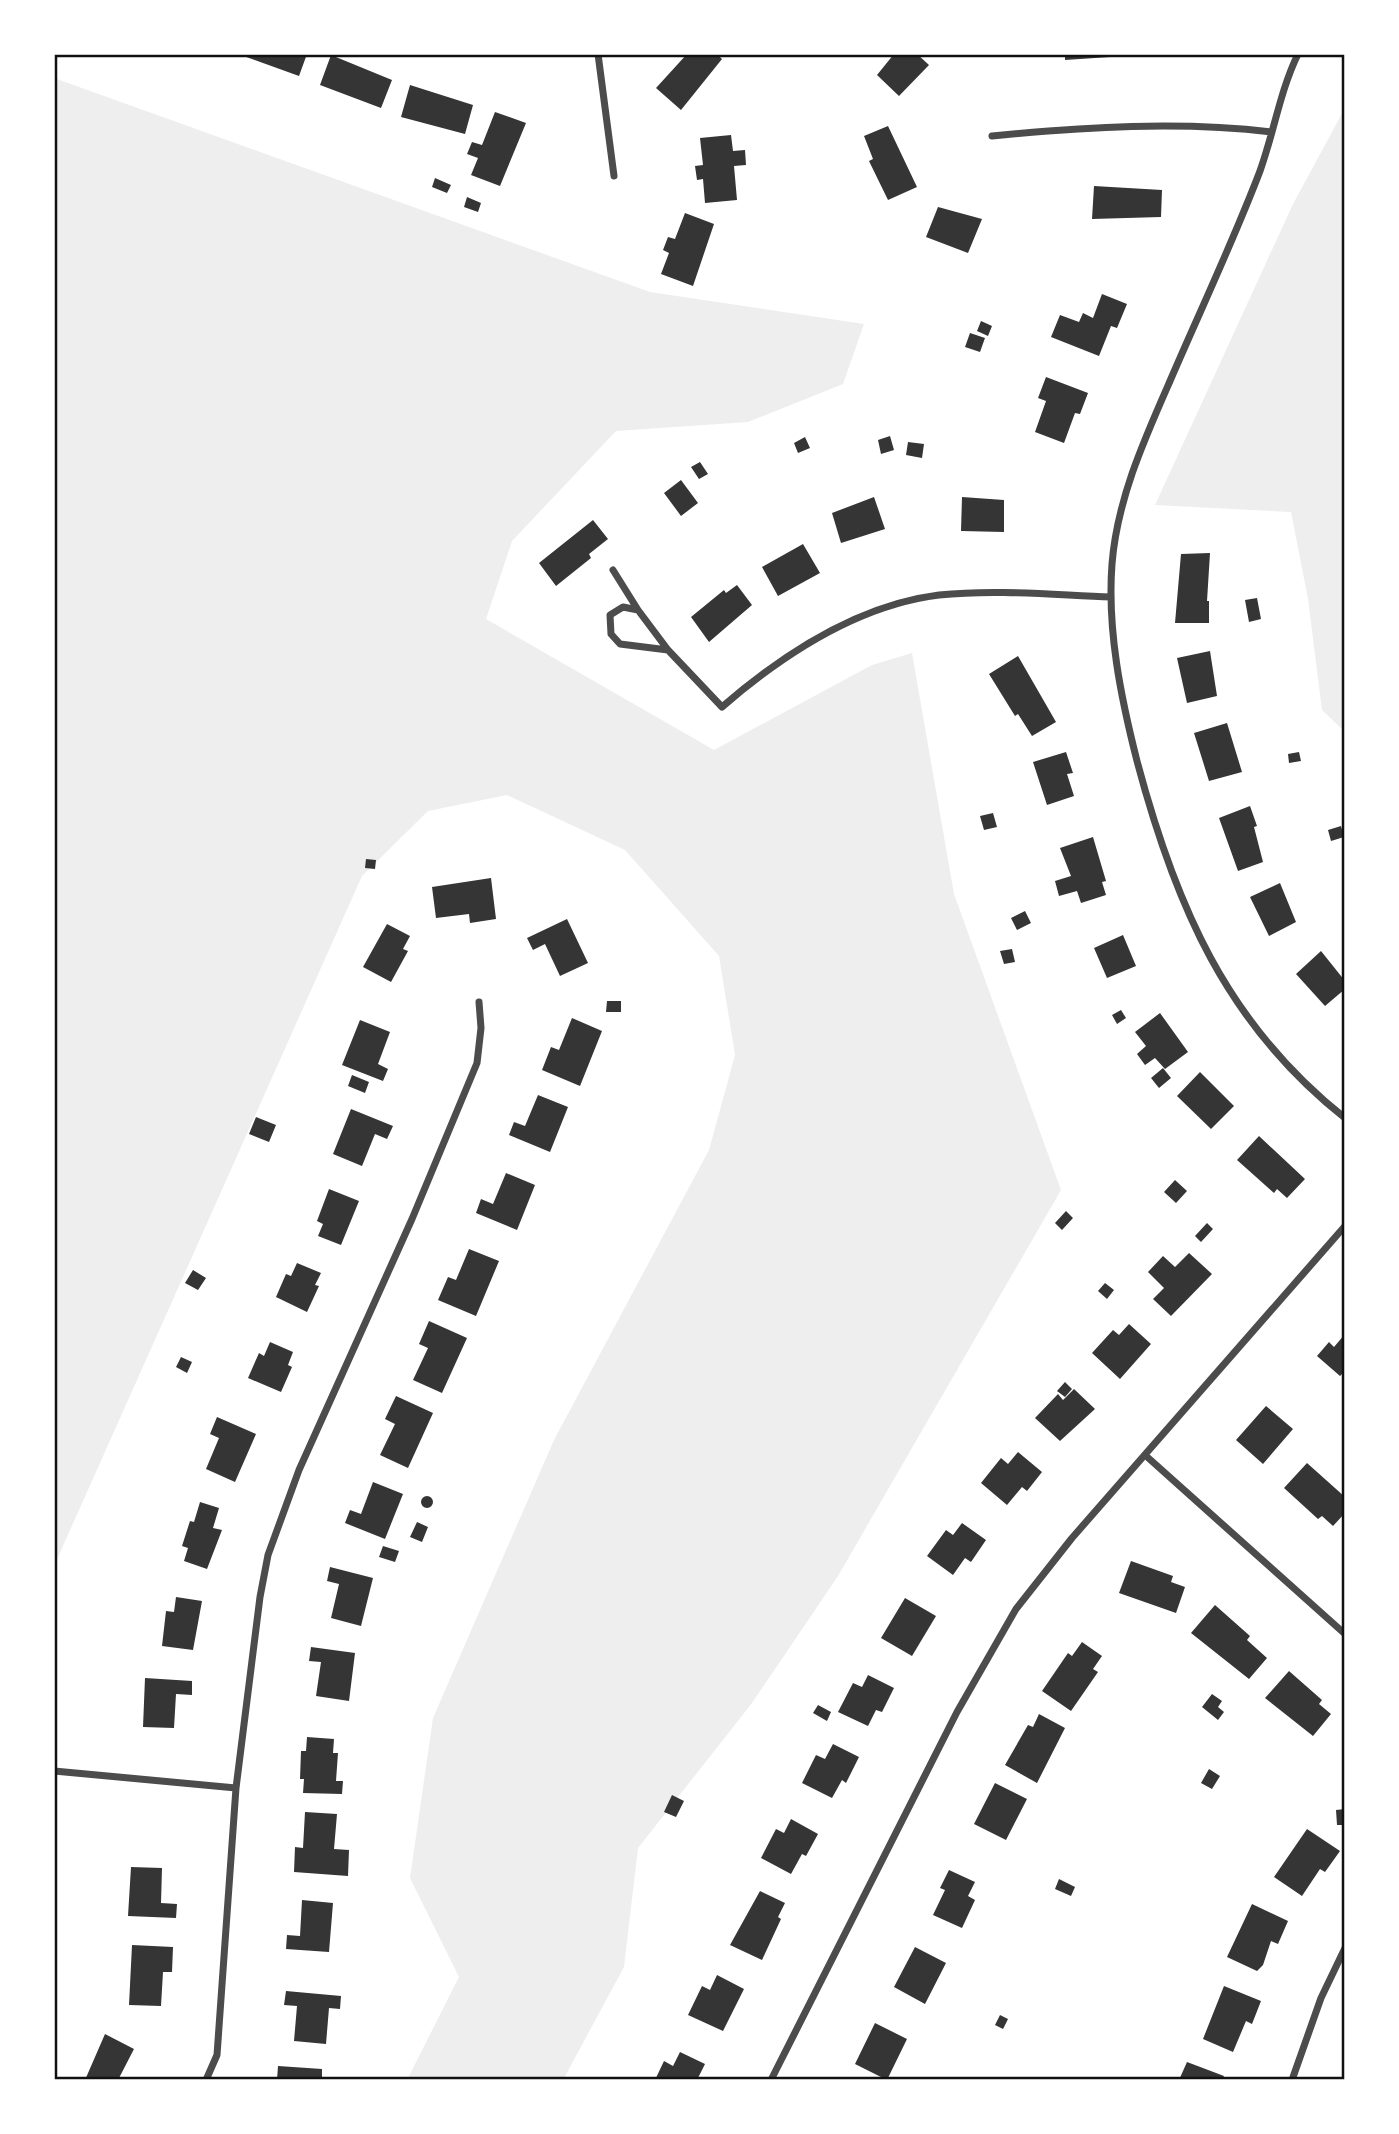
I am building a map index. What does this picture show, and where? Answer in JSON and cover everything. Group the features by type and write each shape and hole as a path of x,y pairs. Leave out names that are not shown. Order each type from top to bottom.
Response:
{"street":[{"path":"598,54 614,176"},
{"path":"1298,54 1281,96 1261,170 1145,439 1123,501 1112,564 1111,597 1124,705 1135,754 1167,865 1193,927 1211,963 1252,1027 1296,1074 1345,1118"},
{"path":"992,136 1148,125 1205,125 1272,132"},
{"path":"613,570 668,650 722,707 755,678 817,639 903,603 938,596 990,592 1111,597"},
{"path":"638,610 623,607 610,615 611,634 620,644 668,650"},
{"path":"206,2080 217,2055 236,1788 260,1597 268,1555 299,1470 412,1219 477,1063 481,1028 479,1002"},
{"path":"771,2080 979,1671 1016,1609 1072,1538 1345,1226"},
{"path":"1145,1455 1345,1634"},
{"path":"54,1771 236,1788"},
{"path":"1292,2080 1321,1998 1345,1948"}],"shaded area":[{"path":"54,78 650,292 864,324 843,384 748,422 616,431 512,541 486,619 714,750 872,665 912,653 954,894 1061,1190 838,1576 752,1703 638,1848 624,1967 563,2080 407,2080 459,1977 410,1878 433,1718 554,1440 709,1150 735,1055 719,956 625,850 507,795 428,811 362,876 54,1566"},
{"path":"1345,108 1345,732 1322,710 1308,599 1291,512 1155,505 1293,204"}],"building":[{"path":"238,54 307,54 299,76"},
{"path":"687,54 717,54 722,59 681,110 656,88"},
{"path":"894,54 917,54 929,65 899,96 877,75"},
{"path":"1065,54 1110,54 1110,57 1065,60"},
{"path":"331,55 392,80 381,108 320,85"},
{"path":"410,85 473,105 465,134 401,117"},
{"path":"495,112 526,123 500,186 471,175 478,158 467,154 472,142 482,145"},
{"path":"888,126 917,187 888,200 869,161 873,159 864,136"},
{"path":"731,135 733,151 745,150 746,165 734,166 737,200 705,203 703,179 697,180 695,166 703,165 700,138"},
{"path":"435,178 451,185 447,193 432,187"},
{"path":"1094,186 1162,190 1161,217 1092,219"},
{"path":"467,197 481,203 478,212 464,207"},
{"path":"938,207 982,219 968,253 926,237"},
{"path":"685,213 714,224 693,286 661,274 669,253 663,250 668,237 675,239"},
{"path":"1102,294 1127,304 1117,328 1111,326 1099,356 1051,337 1060,315 1079,322 1083,313 1093,318"},
{"path":"981,321 992,326 988,336 977,331"},
{"path":"970,333 985,338 980,352 965,347"},
{"path":"1046,377 1088,393 1080,414 1075,413 1064,443 1035,432 1046,401 1038,398"},
{"path":"890,436 894,450 881,454 878,440"},
{"path":"805,437 810,448 798,453 794,443"},
{"path":"908,442 924,444 922,458 906,455"},
{"path":"700,462 708,474 699,479 691,467"},
{"path":"681,480 698,503 681,516 664,493"},
{"path":"874,497 885,529 841,543 832,513"},
{"path":"962,497 1004,500 1004,532 961,531"},
{"path":"593,520 608,539 589,554 591,558 556,586 539,563"},
{"path":"803,544 820,573 778,596 762,567"},
{"path":"1210,553 1207,601 1209,623 1175,623 1181,554"},
{"path":"737,585 752,605 709,642 691,617 724,590 726,593"},
{"path":"1257,598 1261,619 1249,622 1245,600"},
{"path":"1210,651 1217,696 1187,703 1177,658"},
{"path":"1018,656 1056,722 1032,736 1018,714 1015,716 989,674"},
{"path":"1227,723 1242,772 1209,781 1194,733"},
{"path":"1066,752 1073,773 1067,774 1074,796 1047,805 1033,762"},
{"path":"1299,752 1301,761 1289,763 1288,754"},
{"path":"1250,806 1257,826 1254,827 1263,862 1238,871 1219,818"},
{"path":"993,813 997,827 984,830 980,816"},
{"path":"1341,826 1344,837 1331,841 1328,830"},
{"path":"1093,837 1106,881 1102,882 1106,895 1081,903 1077,891 1059,896 1055,881 1071,876 1060,848"},
{"path":"366,859 376,860 375,869 365,868"},
{"path":"491,878 496,919 470,923 469,914 436,918 432,887"},
{"path":"1280,883 1296,922 1269,936 1250,897"},
{"path":"1025,911 1031,923 1017,930 1011,918"},
{"path":"567,919 588,963 560,976 545,944 533,950 527,938"},
{"path":"387,924 410,936 403,949 408,951 391,982 363,967"},
{"path":"1123,935 1136,966 1107,978 1094,948"},
{"path":"1012,949 1015,962 1004,964 1000,951"},
{"path":"1321,951 1345,981 1345,989 1325,1006 1296,974"},
{"path":"607,1001 621,1001 621,1012 606,1012"},
{"path":"1121,1010 1126,1018 1117,1024 1112,1015"},
{"path":"1160,1013 1188,1052 1165,1069 1155,1058 1145,1065 1137,1054 1146,1046 1135,1032"},
{"path":"572,1018 602,1031 580,1086 542,1070 551,1047 559,1050"},
{"path":"360,1020 390,1032 378,1064 388,1069 383,1081 342,1065"},
{"path":"1163,1068 1171,1078 1159,1088 1151,1078"},
{"path":"1200,1072 1234,1106 1211,1129 1177,1096"},
{"path":"352,1075 369,1082 365,1093 348,1086"},
{"path":"538,1095 568,1107 550,1152 509,1135 514,1122 525,1126"},
{"path":"351,1109 393,1126 387,1139 375,1134 362,1166 333,1154"},
{"path":"256,1117 276,1125 269,1142 249,1134"},
{"path":"1259,1136 1305,1179 1287,1198 1277,1189 1274,1193 1237,1160"},
{"path":"506,1173 535,1185 517,1230 476,1213 481,1199 493,1204"},
{"path":"1175,1180 1187,1191 1176,1203 1164,1192"},
{"path":"329,1189 359,1201 341,1245 318,1236 323,1224 317,1221"},
{"path":"1066,1211 1073,1218 1062,1230 1055,1223"},
{"path":"1207,1223 1213,1229 1201,1242 1195,1236"},
{"path":"469,1249 499,1261 476,1316 438,1300 448,1277 456,1280"},
{"path":"1189,1253 1212,1274 1171,1316 1153,1299 1164,1288 1148,1272 1163,1256 1175,1267"},
{"path":"297,1263 321,1273 315,1285 319,1286 307,1312 276,1297 286,1274 291,1276"},
{"path":"193,1270 206,1278 198,1290 185,1283"},
{"path":"1105,1283 1114,1290 1107,1299 1098,1291"},
{"path":"429,1321 467,1338 442,1393 413,1380 428,1348 419,1344"},
{"path":"1129,1324 1151,1344 1120,1379 1092,1353 1113,1330 1119,1335"},
{"path":"1345,1334 1345,1371 1340,1376 1317,1356 1329,1342 1334,1347"},
{"path":"270,1342 293,1352 288,1365 292,1367 281,1392 248,1378 259,1353 264,1356"},
{"path":"181,1357 192,1362 187,1373 176,1367"},
{"path":"1065,1382 1072,1389 1065,1397 1057,1391"},
{"path":"1074,1389 1095,1409 1060,1441 1035,1418 1058,1394 1063,1400"},
{"path":"396,1396 433,1413 408,1468 380,1455 395,1424 385,1419"},
{"path":"1266,1406 1293,1429 1263,1464 1236,1440"},
{"path":"217,1417 256,1434 235,1482 206,1469 219,1438 210,1434"},
{"path":"1018,1452 1042,1472 1027,1491 1022,1487 1007,1505 981,1483 1001,1458 1008,1464"},
{"path":"1307,1463 1345,1497 1345,1513 1333,1526 1322,1516 1318,1519 1284,1488"},
{"path":"373,1482 403,1494 385,1539 345,1523 350,1510 361,1514"},
{"path":"427,1496 433,1502 427,1508 421,1502"},
{"path":"200,1502 219,1508 213,1528 222,1530 207,1569 184,1561 188,1548 182,1546"},
{"path":"417,1522 428,1527 422,1542 410,1537"},
{"path":"962,1523 986,1540 971,1562 965,1558 953,1575 927,1556 946,1530 953,1535"},
{"path":"383,1546 399,1551 395,1562 379,1557"},
{"path":"1131,1561 1173,1576 1171,1582 1185,1587 1176,1613 1119,1593"},
{"path":"330,1567 373,1578 361,1626 331,1618 339,1584 327,1581"},
{"path":"176,1597 202,1601 193,1650 162,1646 166,1611 174,1612"},
{"path":"905,1598 936,1616 912,1656 881,1638"},
{"path":"1215,1605 1250,1636 1247,1640 1267,1658 1249,1679 1191,1633"},
{"path":"1082,1642 1102,1656 1093,1669 1098,1672 1071,1711 1042,1691 1068,1653 1072,1656"},
{"path":"311,1647 355,1653 349,1701 316,1696 321,1662 309,1661"},
{"path":"1289,1671 1322,1700 1319,1704 1331,1714 1313,1736 1265,1698"},
{"path":"868,1675 894,1688 882,1712 876,1710 868,1726 838,1712 853,1683 862,1687"},
{"path":"145,1678 192,1681 192,1695 176,1694 174,1728 143,1727"},
{"path":"1212,1694 1222,1701 1218,1707 1224,1712 1218,1720 1202,1707"},
{"path":"818,1705 831,1712 827,1721 813,1713"},
{"path":"1039,1714 1065,1728 1037,1783 1005,1765 1028,1725 1033,1727"},
{"path":"307,1737 334,1739 333,1753 338,1753 336,1781 343,1781 342,1794 303,1793 304,1779 300,1779 301,1751 306,1751"},
{"path":"833,1744 859,1757 846,1783 842,1780 832,1798 802,1783 816,1755 825,1759"},
{"path":"1209,1769 1220,1776 1212,1789 1201,1783"},
{"path":"995,1783 1027,1799 1006,1840 974,1824"},
{"path":"672,1795 684,1801 676,1817 664,1812"},
{"path":"1345,1809 1345,1825 1337,1825 1336,1810"},
{"path":"305,1812 337,1814 334,1849 349,1850 348,1876 294,1872 295,1847 303,1848"},
{"path":"791,1819 818,1834 806,1856 802,1854 791,1874 761,1858 776,1829 784,1833"},
{"path":"1307,1829 1340,1851 1325,1872 1320,1869 1302,1896 1274,1877"},
{"path":"131,1867 162,1868 161,1903 177,1904 176,1918 128,1916"},
{"path":"949,1870 975,1882 968,1896 975,1900 962,1928 933,1915 945,1890 940,1888"},
{"path":"1059,1879 1075,1887 1071,1896 1055,1889"},
{"path":"760,1891 785,1903 778,1917 781,1919 762,1960 730,1945"},
{"path":"302,1900 333,1903 329,1952 286,1949 287,1935 300,1936"},
{"path":"1252,1904 1288,1921 1278,1944 1271,1941 1263,1965 1257,1971 1227,1957"},
{"path":"132,1945 173,1947 172,1972 163,1972 161,2006 129,2005"},
{"path":"915,1947 946,1963 925,2004 894,1987"},
{"path":"717,1975 744,1989 723,2031 688,2015 702,1986 710,1990"},
{"path":"1224,1986 1261,2001 1252,2024 1246,2021 1233,2052 1203,2039"},
{"path":"286,1991 341,1996 340,2009 329,2008 326,2044 294,2041 297,2006 284,2005"},
{"path":"1000,2015 1008,2019 1003,2029 995,2025"},
{"path":"875,2023 907,2039 887,2080 855,2064"},
{"path":"105,2034 134,2049 118,2080 85,2080"},
{"path":"680,2052 705,2064 697,2080 655,2080 664,2061 673,2066"},
{"path":"1187,2062 1224,2076 1222,2080 1179,2080"},
{"path":"278,2066 322,2069 322,2080 277,2080"}]}
